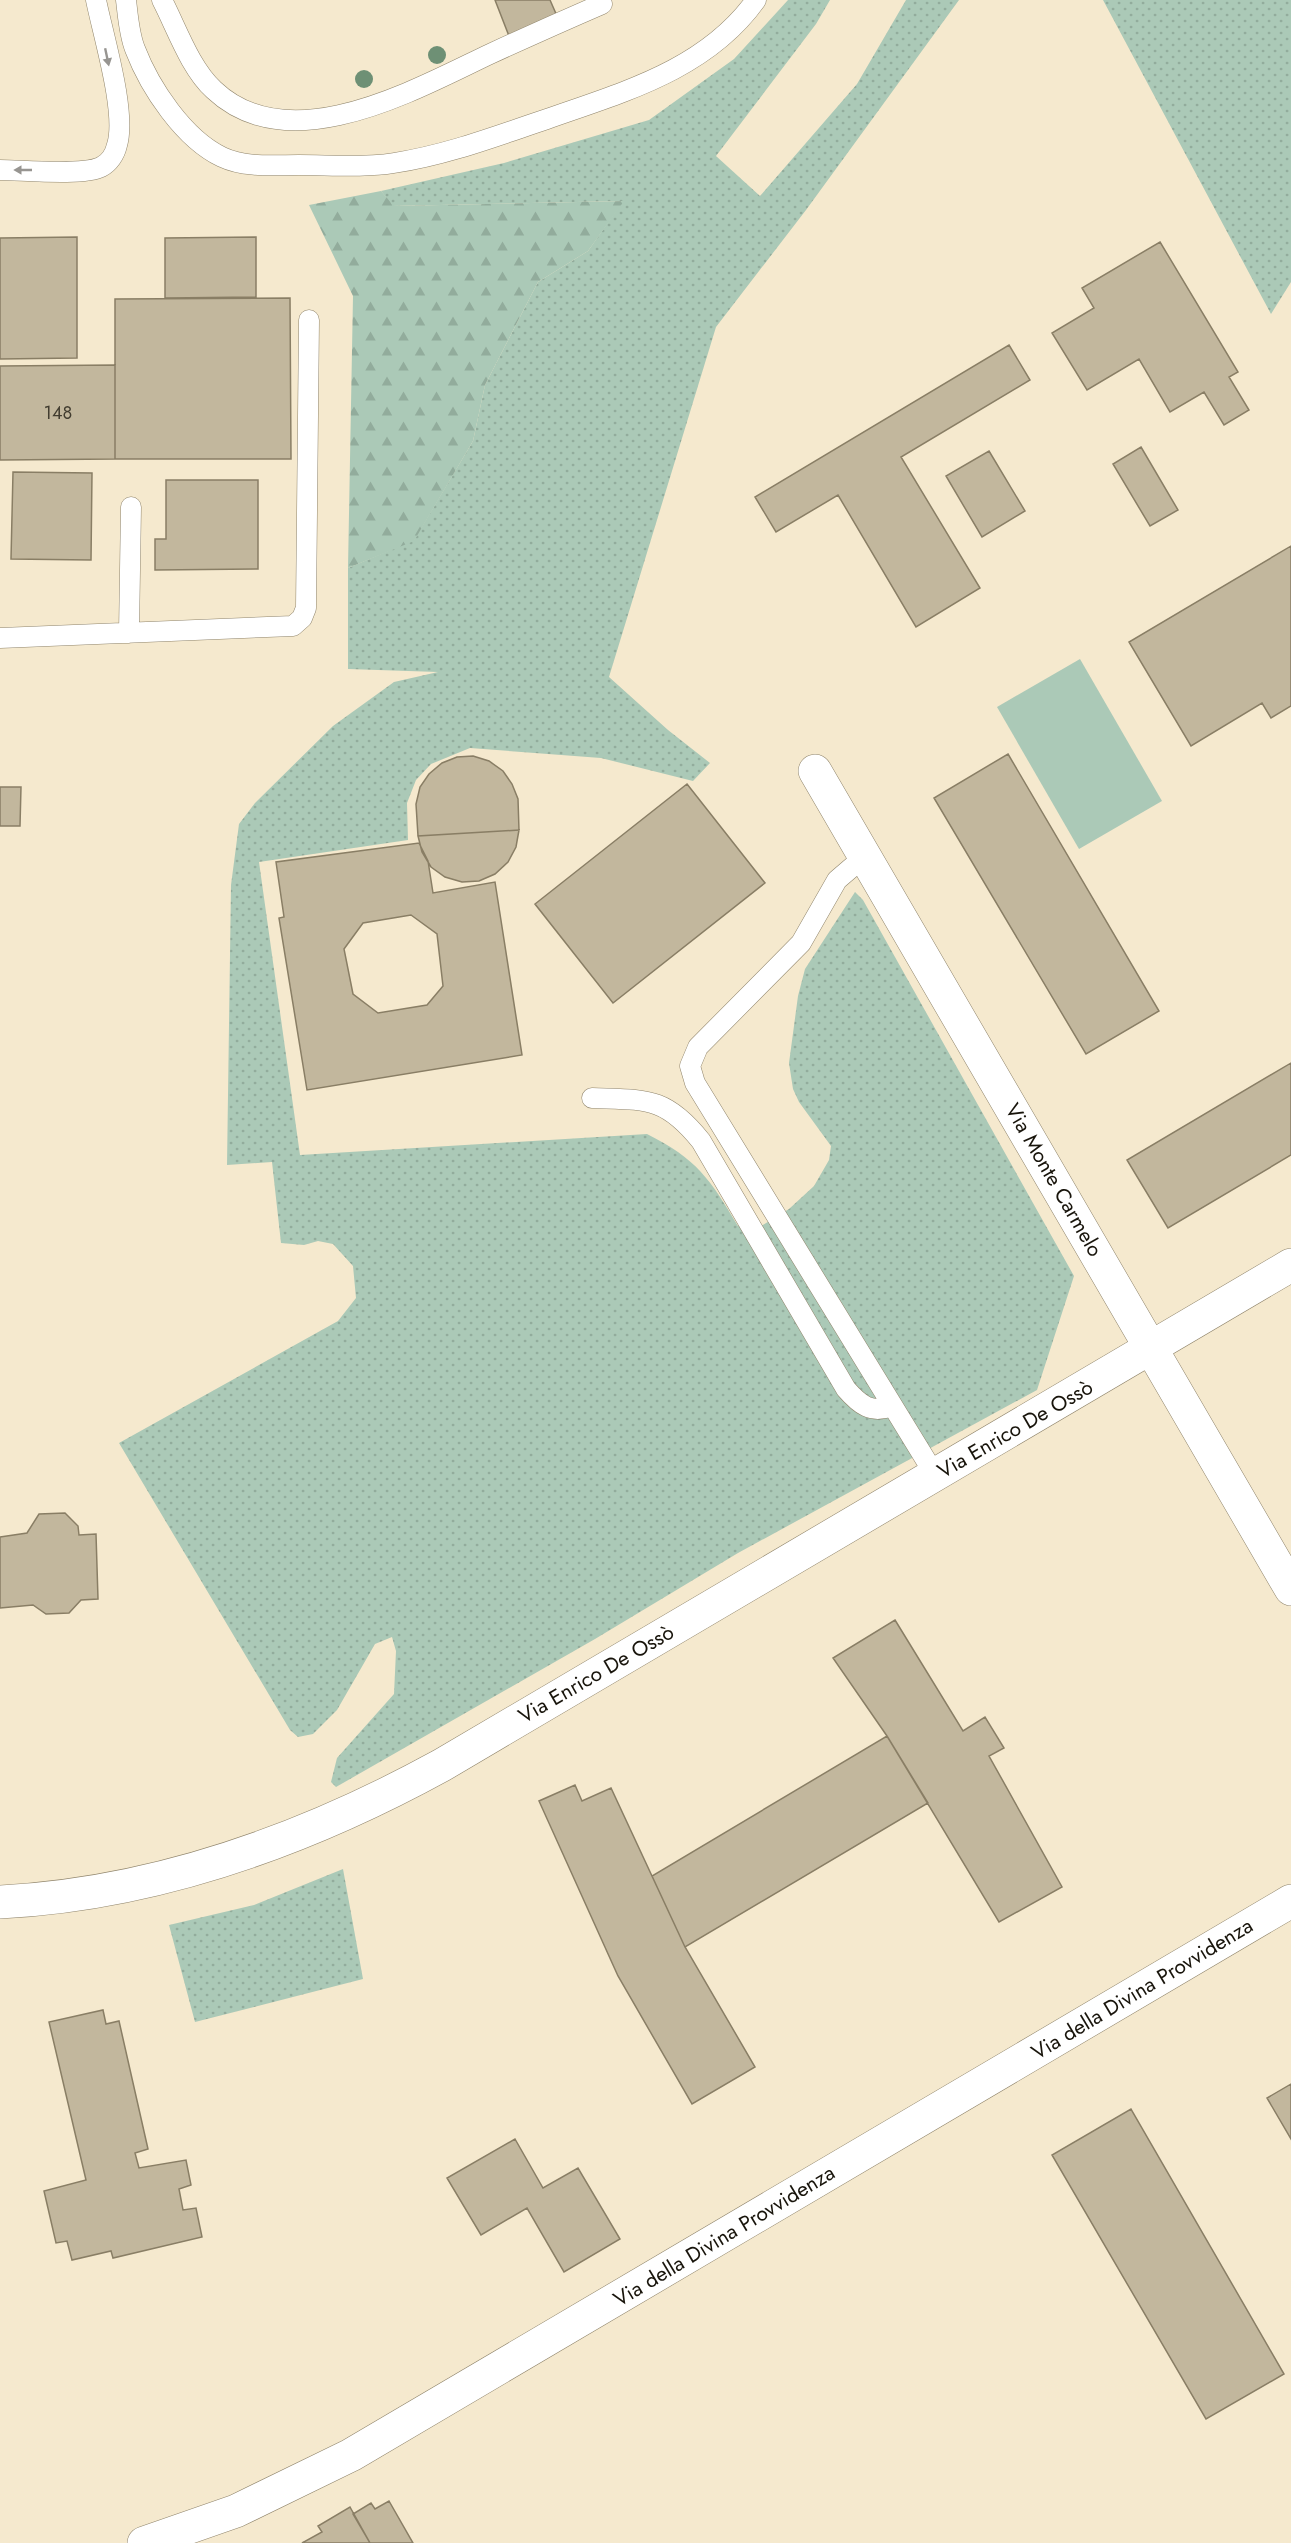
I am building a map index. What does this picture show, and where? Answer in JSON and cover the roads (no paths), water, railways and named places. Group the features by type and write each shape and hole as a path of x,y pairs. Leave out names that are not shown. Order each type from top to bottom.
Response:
{"street":[{"name":"Via Monte Carmelo","path":"815,771 1153,1348 1291,1589"},
{"name":"Via Enrico De Ossò","path":"0,1902 86,1892 167,1876 263,1847 353,1811 442,1765 1291,1265"},
{"name":"Via della Divina Provvidenza","path":"144,2543 236,2511 351,2455 1291,1901"}],"lane":[{"path":"0,170 86,171 101,167 112,157 118,144 119,125 96,0"},
{"path":"126,0 135,48 171,112 190,134 213,152 225,158 259,165 391,164 449,152 653,81 705,50 731,29 756,0"},
{"path":"162,0 201,75 213,90 230,103 254,114 298,121 349,113 422,87 602,4"},
{"path":"0,638 293,626 302,618 306,608 309,320"},
{"path":"129,633 131,507"},
{"path":"865,856 837,880 801,943 698,1047 690,1066 695,1083 935,1475"},
{"path":"592,1098 654,1103 675,1112 687,1124 701,1141 846,1389 857,1402 870,1409 882,1410 892,1406"}]}
